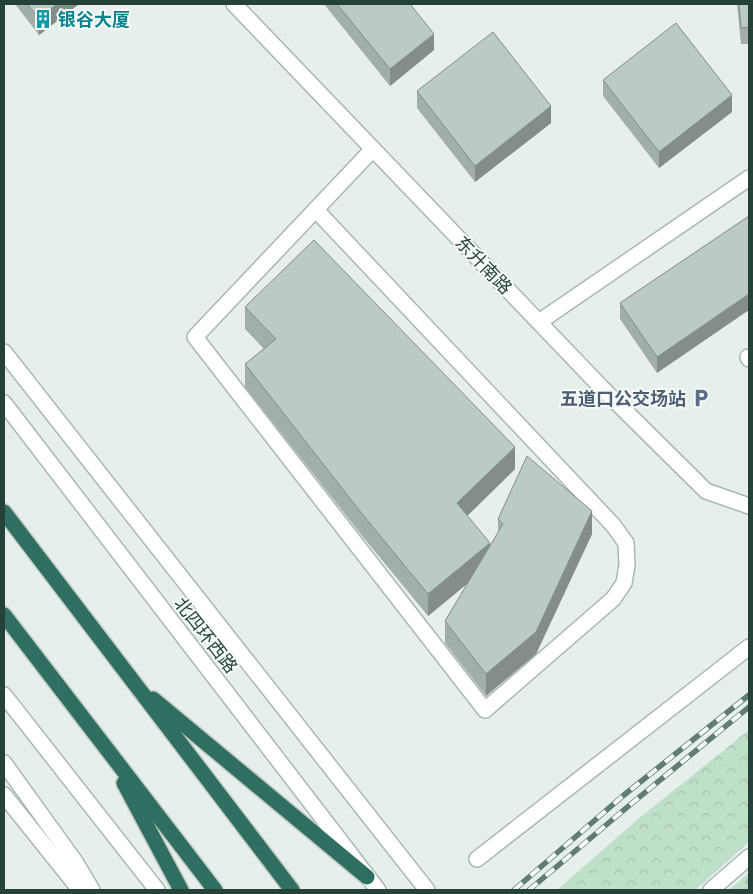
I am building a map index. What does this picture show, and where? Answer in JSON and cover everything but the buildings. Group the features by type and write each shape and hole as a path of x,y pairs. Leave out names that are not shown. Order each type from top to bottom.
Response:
{"highway":[{"path":"4,512 292,890"},
{"path":"4,615 215,890"},
{"path":"132,681 368,877"},
{"path":"103,744 181,890"}],"street":[{"name":"东升南路","path":"234,4 602,388 706,492 749,506"},
{"path":"316,210 613,525 626,543 627,566 624,583 613,600 592,616 485,710 195,337 373,149"},
{"path":"539,322 585,288 749,178"},
{"path":"4,352 427,890"},
{"name":"北四环西路","path":"4,403 378,890"},
{"path":"477,858 749,647"},
{"path":"4,695 157,890"},
{"path":"4,763 76,863 92,890"},
{"path":"4,795 58,865 80,890"},
{"path":"711,890 749,857"}],"green space":[{"path":"749,730 749,842 695,890 557,890 638,819"},
{"path":"749,873 749,890 729,890"}],"railway":[{"path":"514,890 624,795 749,695"},
{"path":"529,890 749,707"}],"place":[{"name":"银谷大厦","path":"43,19"},
{"name":"五道口公交场站","path":"701,398"}]}
